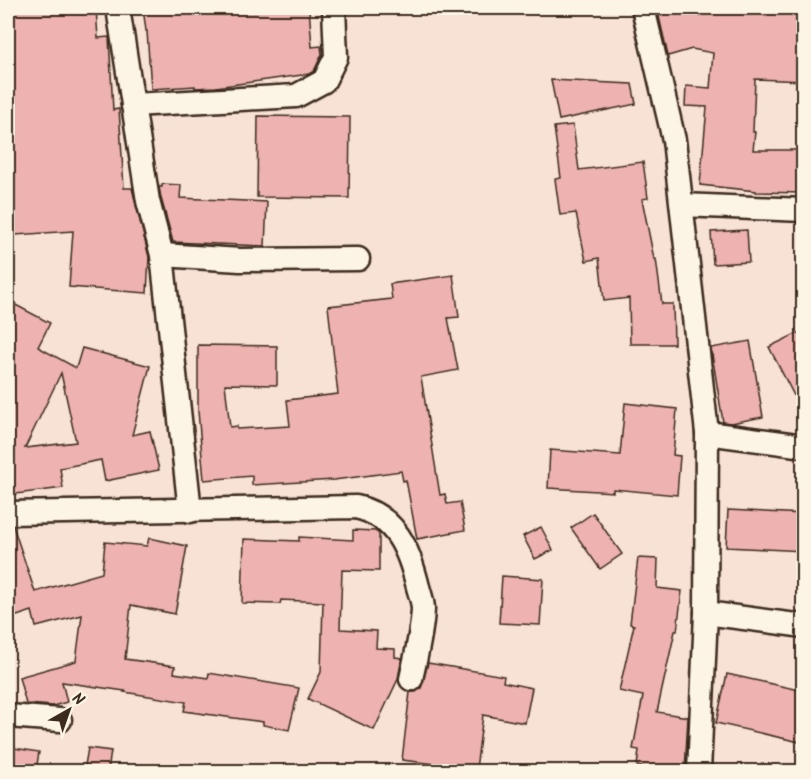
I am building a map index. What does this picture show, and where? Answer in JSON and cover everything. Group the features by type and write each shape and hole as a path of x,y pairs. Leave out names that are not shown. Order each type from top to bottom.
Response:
{"street":[{"path":"118,8 148,201 162,255 190,511"},
{"path":"134,105 296,96 324,81 336,57 334,8"},
{"path":"644,8 675,140 707,433 706,613 699,771"},
{"path":"682,205 804,210"},
{"path":"162,255 240,260 358,259"},
{"path":"707,433 804,446"},
{"path":"8,513 356,507 372,510 385,520 400,537 415,573 423,607 420,638 411,679"},
{"path":"706,613 804,626"},
{"path":"8,716 60,720"}],"building":[{"path":"8,8 96,8 98,38 109,37 113,110 119,109 124,188 132,188 149,257 147,293 69,287 73,231 15,235 8,147"},
{"path":"143,8 309,8 312,47 321,46 322,54 314,71 309,74 216,87 151,89"},
{"path":"657,8 681,8 682,13 704,8 804,8 804,81 755,79 753,150 804,150 804,193 756,192 700,185 707,107 685,106 686,86 710,88 713,53 692,49 668,56"},
{"path":"551,80 632,84 636,104 559,120"},
{"path":"258,116 350,117 349,198 257,197"},
{"path":"573,125 579,170 643,162 648,198 642,199 654,259 656,259 662,304 673,304 674,344 630,344 629,298 604,301 599,258 586,261 576,213 560,215 555,179 561,178 554,127"},
{"path":"162,184 181,185 180,198 267,202 265,246 173,242 161,198 159,187 162,187"},
{"path":"747,230 749,262 713,264 711,232"},
{"path":"453,275 459,317 448,318 458,370 421,377 440,495 445,494 447,504 460,502 465,530 417,539 406,480 403,481 401,471 334,480 252,485 252,476 204,480 198,411 198,345 277,346 277,385 225,384 230,427 237,426 237,429 290,426 287,400 338,394 328,306 392,299 390,284"},
{"path":"8,301 50,323 38,347 76,368 82,348 150,366 132,435 150,431 159,470 105,481 101,460 60,468 63,488 8,495","holes":["61,373 76,442 25,448"]},
{"path":"804,330 804,415 769,347"},
{"path":"750,341 763,417 731,423 723,422 711,348"},
{"path":"625,403 677,409 673,455 680,456 677,495 613,489 613,492 548,488 550,450 620,455"},
{"path":"728,510 804,514 804,551 726,547"},
{"path":"593,513 622,554 600,569 571,528"},
{"path":"8,526 13,526 35,592 102,573 105,542 147,546 149,538 187,546 175,614 131,605 125,659 175,666 174,673 208,678 209,673 299,688 289,730 263,725 263,722 184,711 186,702 62,682 67,702 53,706 26,704 19,677 76,661 82,615 36,627 32,611 8,619"},
{"path":"541,527 553,550 535,559 523,536"},
{"path":"353,530 375,531 379,534 379,571 342,570 340,629 377,631 376,648 395,649 395,657 402,658 398,679 374,730 308,699 321,672 323,602 281,600 280,604 242,603 244,539 299,541 299,537 353,540"},
{"path":"638,558 658,559 657,588 682,591 677,631 675,631 657,712 688,717 685,771 642,771 642,767 637,766 639,750 633,749 643,696 619,691 634,625 630,624"},
{"path":"502,576 543,579 540,625 499,623"},
{"path":"428,663 504,676 503,682 532,688 525,723 483,715 476,769 402,760 410,692 416,692 421,688"},
{"path":"727,674 804,691 804,743 716,723"},
{"path":"8,747 39,752 36,771 8,771"},
{"path":"88,748 111,751 108,771 84,771"}]}
